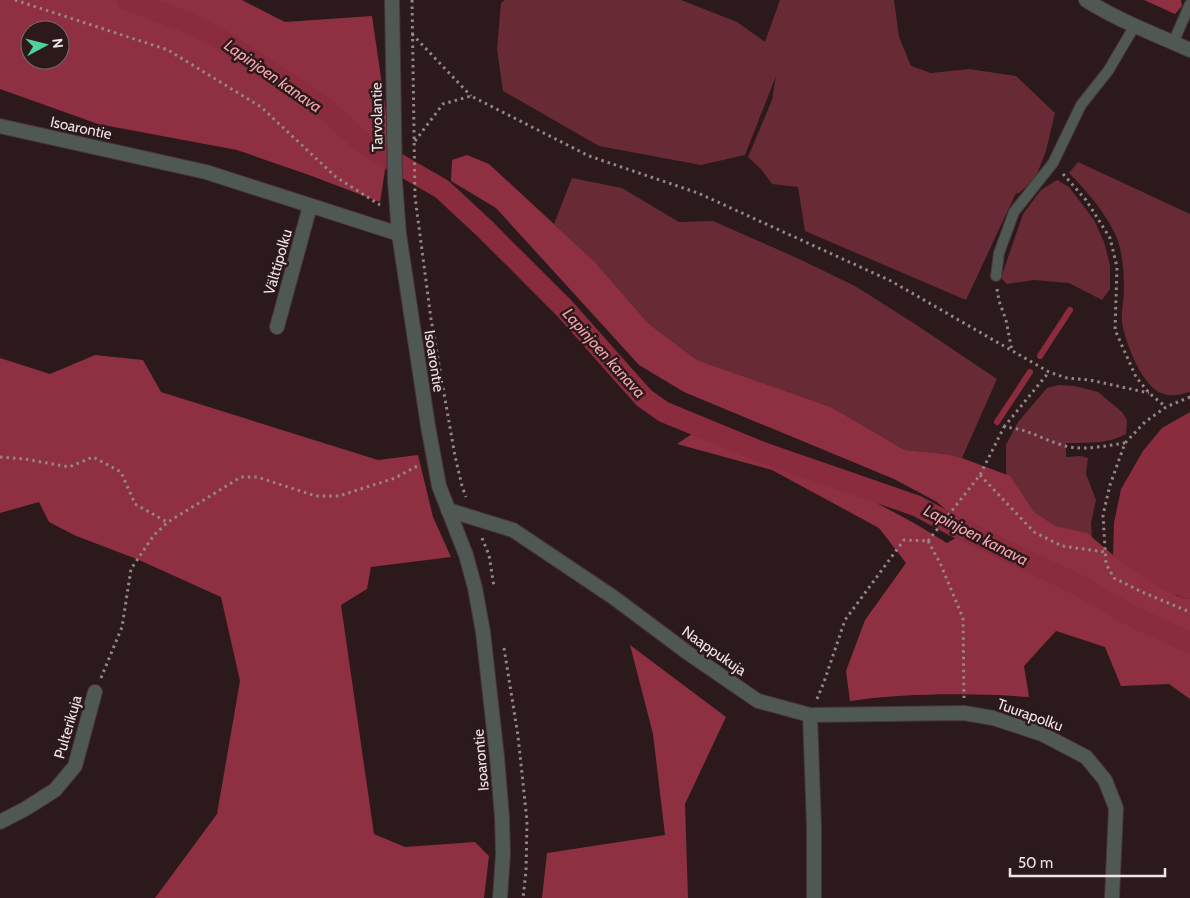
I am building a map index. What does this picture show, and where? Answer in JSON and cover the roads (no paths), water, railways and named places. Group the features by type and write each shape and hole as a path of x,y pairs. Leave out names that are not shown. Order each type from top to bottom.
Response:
{"street":[{"name":"Tarvolantie","path":"392,0 394,181 399,234"},
{"path":"1086,0 1104,12 1190,50"},
{"name":"Isoarontie","path":"0,126 206,172 399,234 426,416 439,486 466,555 475,588 483,632 502,817 503,854 500,898"},
{"name":"Välttipolku","path":"277,327 310,206"},
{"name":"Naappukuja","path":"448,510 513,530 613,597 688,653 758,701 810,715"},
{"name":"Pulterikuja","path":"0,822 55,790 75,766 95,692"},
{"name":"Tuurapolku","path":"810,715 964,712 993,718 1042,734 1086,757 1105,780 1116,808 1112,898"},
{"path":"810,715 814,826 814,898"}],"lane":[{"path":"1173,42 1190,4"},
{"path":"996,276 999,253 1014,212 1053,163 1081,105 1108,70 1134,26"}],"waterway":[{"name":"Lapinjoen kanava","path":"127,0 184,21 215,36 298,89 328,111 364,144 442,189 565,309 644,398 664,412 764,453 917,506 954,526 1074,583 1136,618 1190,643"},
{"path":"1040,356 1070,310"},
{"path":"997,422 1030,372"}]}
